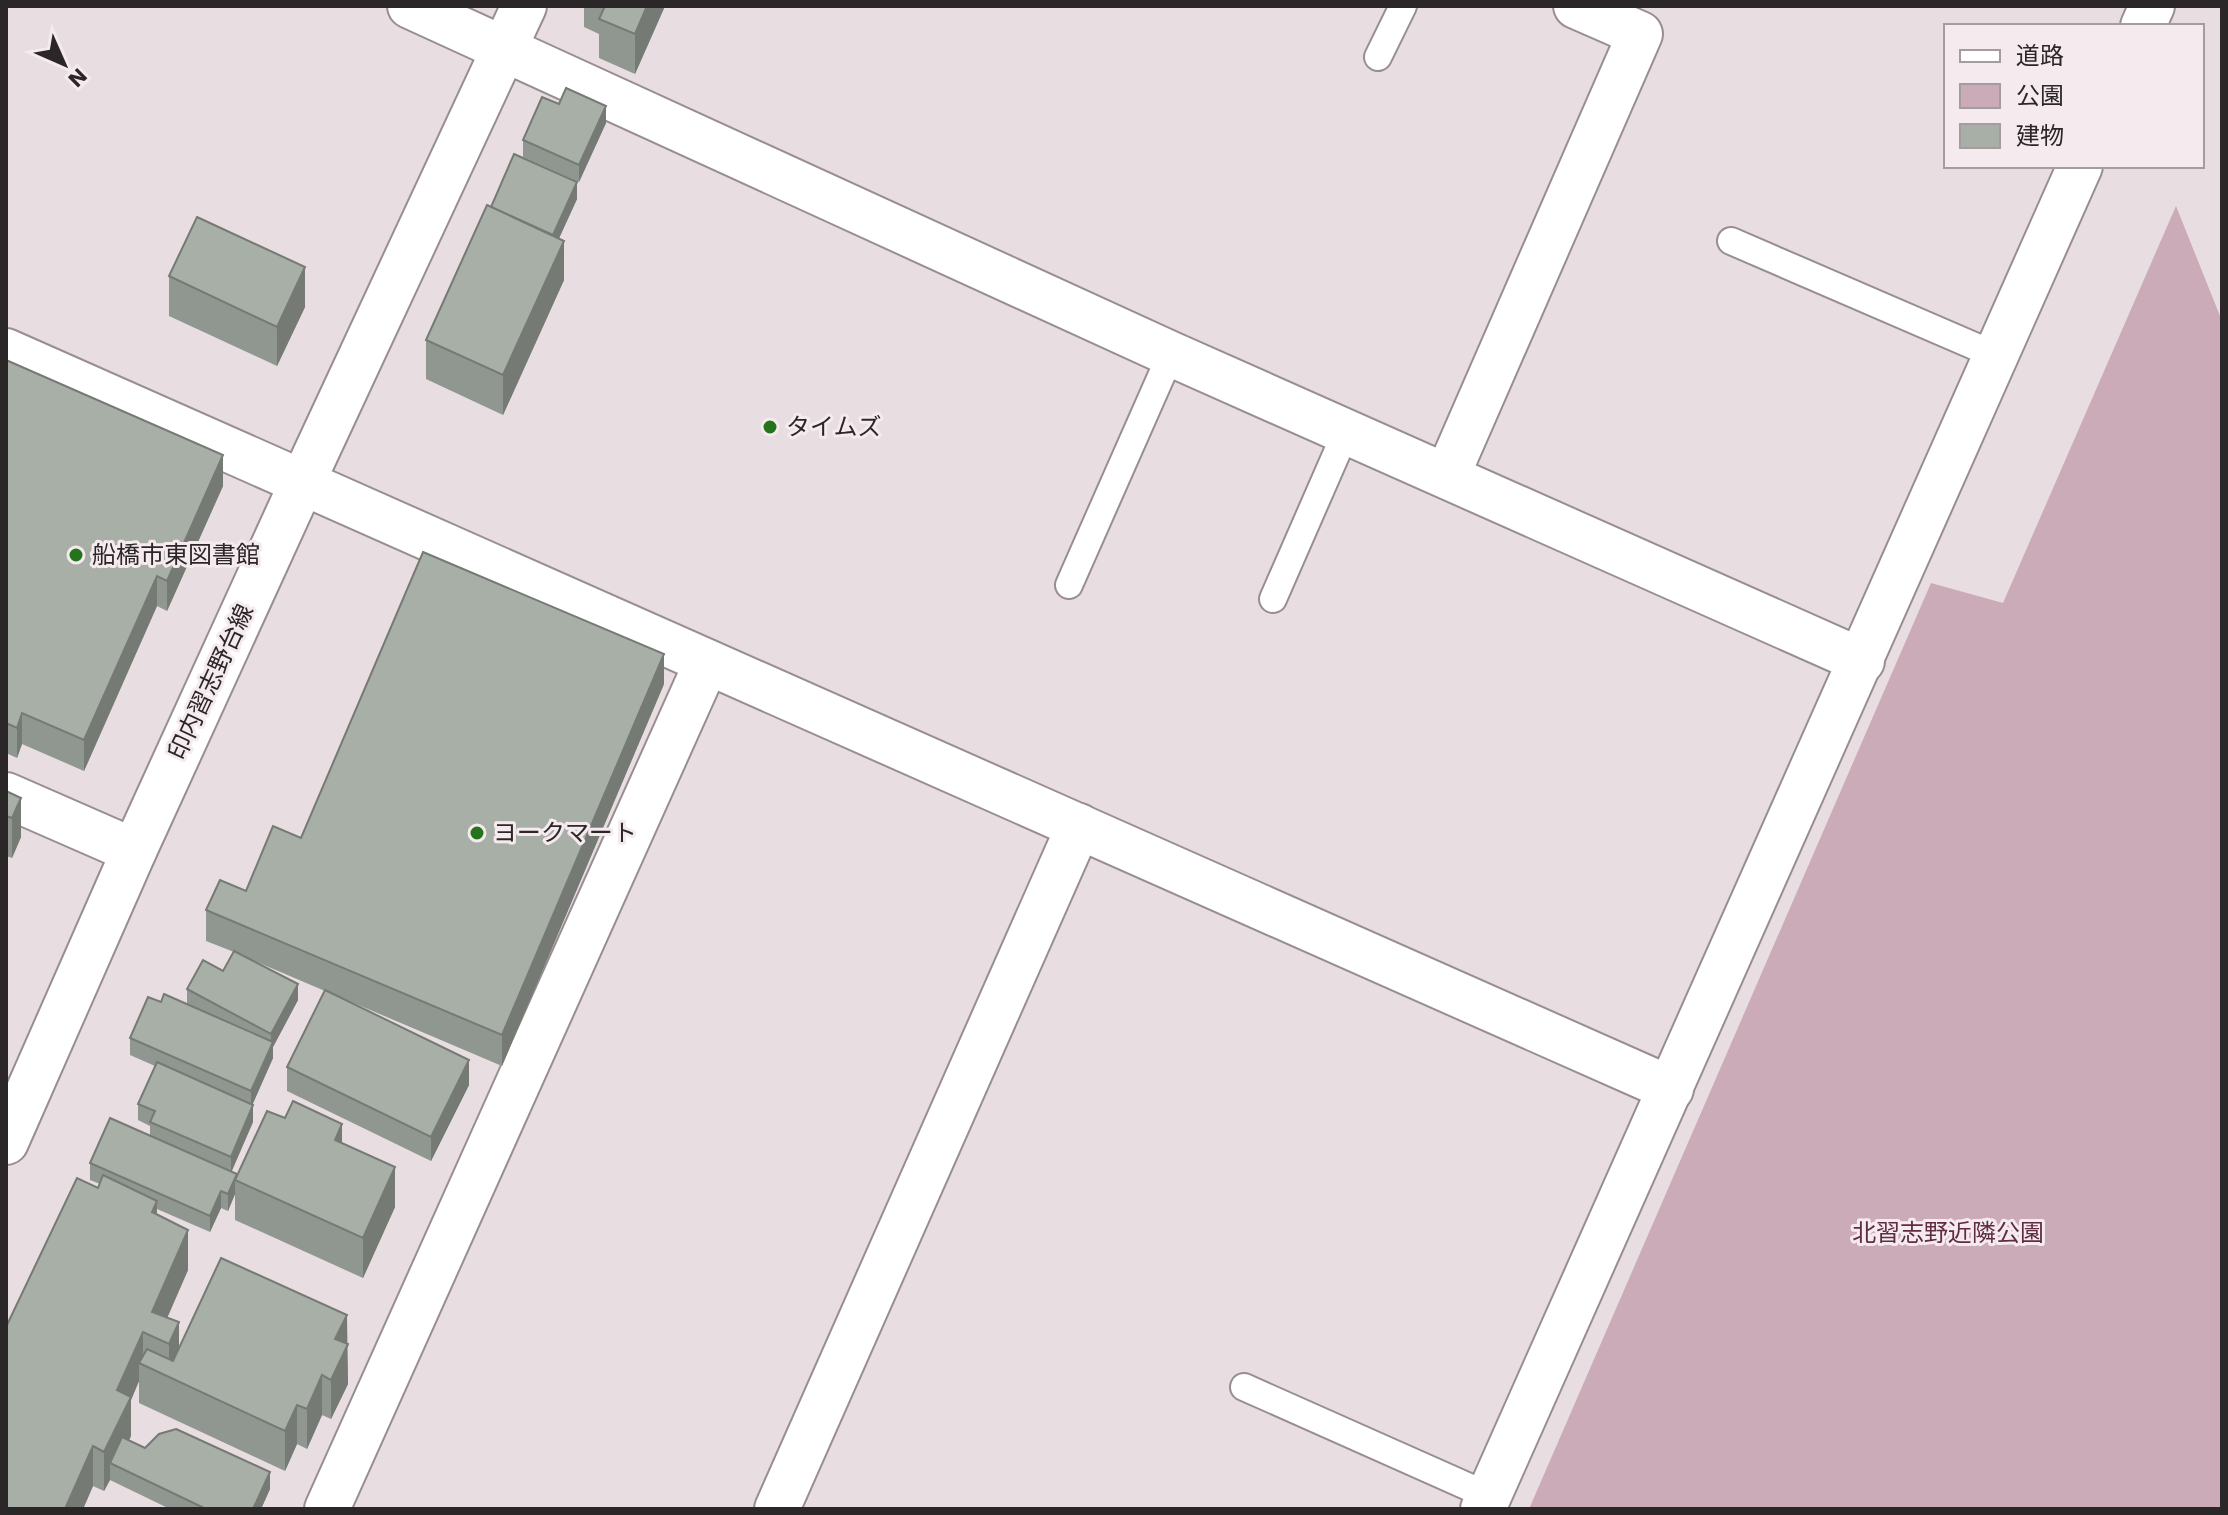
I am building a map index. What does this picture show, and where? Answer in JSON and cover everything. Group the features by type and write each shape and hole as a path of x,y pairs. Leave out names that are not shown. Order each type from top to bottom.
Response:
{"street":[{"path":"410,6 1171,354 1862,661"},
{"name":"印内習志野台線","path":"6,1142 134,851 524,6"},
{"path":"1447,476 1640,34 1576,6"},
{"path":"1486,1502 2079,168"},
{"path":"6,351 1671,1089"},
{"path":"327,1509 707,662"},
{"path":"6,795 134,851"},
{"path":"777,1509 1079,826"}],"lane":[{"path":"1378,57 1403,6"},
{"path":"1731,241 1995,355"},
{"path":"1069,585 1171,354"},
{"path":"1273,599 1346,432"},
{"path":"1244,1387 1486,1502"}],"green space":[{"name":"北習志野近隣公園","path":"2176,206 2222,321 2222,1509 1529,1509 1931,583 2003,603"}],"building":[{"path":"605,6 647,6 635,34 599,19"},
{"path":"566,88 606,106 579,165 523,140 542,97 559,104"},
{"path":"514,154 577,182 553,235 491,207"},
{"path":"487,205 564,241 503,375 426,340"},
{"path":"197,217 305,267 277,327 169,276"},
{"path":"6,360 223,455 167,581 157,576 84,740 22,713 17,728 6,723"},
{"path":"423,552 664,654 502,1035 206,910 220,880 246,891 273,826 301,838"},
{"path":"6,791 21,798 12,818 6,816"},
{"path":"234,951 298,984 271,1034 187,989 203,960 223,971"},
{"path":"325,990 469,1060 431,1137 287,1067"},
{"path":"164,994 273,1042 251,1091 130,1038 148,997 161,1002"},
{"path":"157,1062 253,1105 231,1157 150,1122 155,1111 138,1104"},
{"path":"293,1101 342,1124 335,1140 395,1167 363,1238 235,1180 267,1111 285,1118"},
{"path":"110,1118 237,1174 228,1194 221,1191 210,1216 90,1163"},
{"path":"103,1175 157,1201 152,1212 188,1230 152,1312 179,1322 169,1344 143,1332 117,1390 131,1397 104,1452 93,1446 65,1509 6,1509 6,1327 77,1178 98,1188"},
{"path":"221,1258 347,1315 335,1339 348,1344 331,1380 322,1375 307,1409 297,1405 285,1431 139,1363 147,1349 173,1361"},
{"path":"176,1429 270,1472 253,1509 206,1509 110,1463 122,1437 145,1448 159,1434"}],"place":[{"name":"タイムズ","path":"770,427"},
{"name":"船橋市東図書館","path":"76,555"},
{"name":"ヨークマート","path":"477,833"}]}
